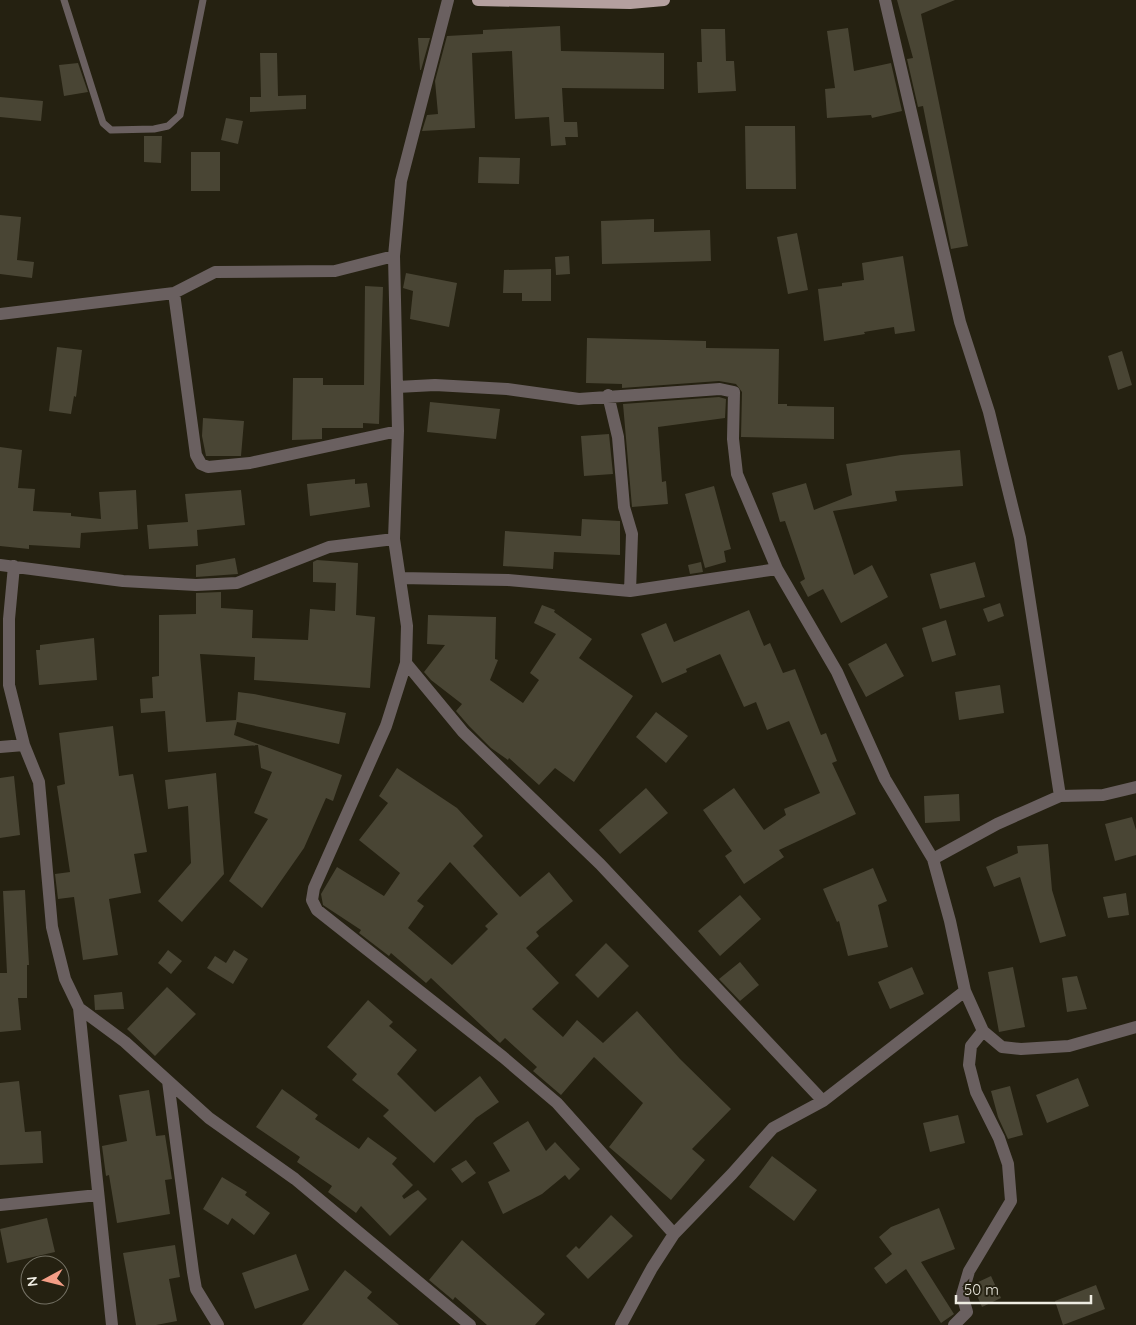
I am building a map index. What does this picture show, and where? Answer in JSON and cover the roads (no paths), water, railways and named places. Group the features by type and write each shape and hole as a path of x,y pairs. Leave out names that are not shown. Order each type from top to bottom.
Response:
{"main road":[{"path":"478,0 630,3 664,0"}],"street":[{"path":"448,0 401,181 394,256 398,431 394,539 407,626 406,663 386,726 314,888 312,900 317,910 503,1057 557,1103 674,1234"},
{"path":"886,0 960,322 989,412 1020,538 1060,796"},
{"path":"0,314 174,293 215,272 335,271 394,256"},
{"path":"174,293 196,455 201,464 208,467 250,463 398,431"},
{"path":"397,387 435,385 507,389 579,399 720,389 734,392 733,439 737,474 777,569 837,672 885,779 933,859 950,921 965,991 983,1031 1002,1047 1021,1049 1069,1046 1136,1027"},
{"path":"608,396 618,437 624,507 632,534 630,591"},
{"path":"0,564 123,581 196,585 237,583 329,547 394,539"},
{"path":"14,566 9,619 9,685 24,745 40,782 52,927 65,979 79,1008 112,1325"},
{"path":"400,578 508,580 630,591 777,569"},
{"path":"406,663 463,732 600,864 823,1101"},
{"path":"0,747 24,745"},
{"path":"933,859 997,824 1060,796 1103,795 1136,787"},
{"path":"620,1325 652,1268 674,1234 773,1128 823,1101 965,991"},
{"path":"79,1008 125,1042 209,1118 295,1179 470,1325"},
{"path":"954,1325 967,1312 962,1295 969,1271 1011,1201 1008,1164 999,1138 976,1092 969,1065 971,1046 983,1031"},
{"path":"168,1081 196,1289 218,1325"},
{"path":"0,1206 98,1195"}],"lane":[{"path":"64,0 103,123 111,130 154,129 168,126 180,115 203,0"}]}
